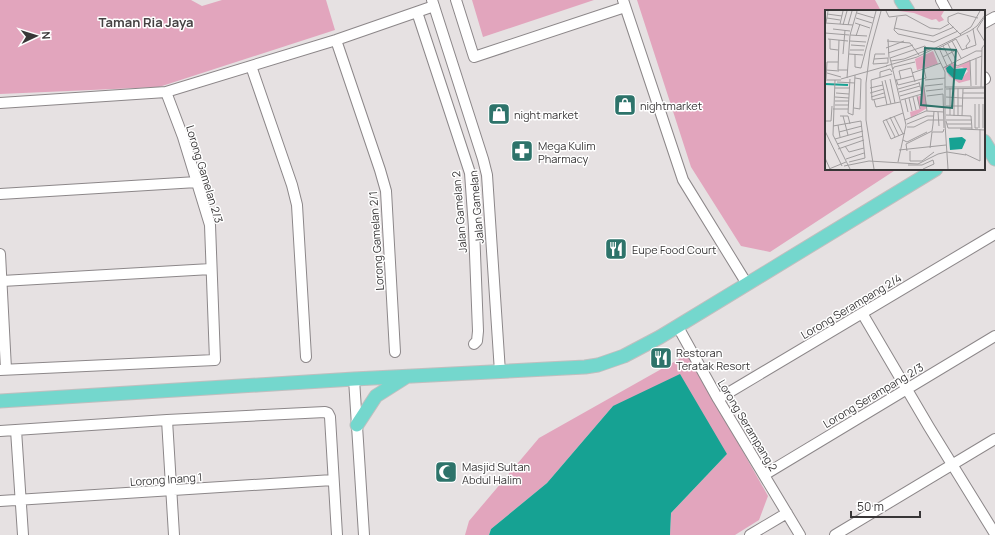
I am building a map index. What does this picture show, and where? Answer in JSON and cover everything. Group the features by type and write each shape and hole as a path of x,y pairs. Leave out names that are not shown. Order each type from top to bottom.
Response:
{"main road":[{"path":"901,0 907,10"},
{"path":"985,144 995,159"},
{"path":"985,160 988,161 995,168"},
{"path":"0,401 354,379 573,368 598,364 624,356 678,327 934,170"},
{"path":"357,425 376,396 407,376"}],"street":[{"path":"456,0 474,57 624,3 683,180 747,284"},
{"path":"941,0 946,10"},
{"path":"0,102 166,92 336,40 417,12 433,3"},
{"name":"Jalan Gamelan","path":"433,3 487,175 500,372"},
{"name":"Jalan Gamelan 2","path":"417,12 470,173 478,330 474,344"},
{"path":"985,22 995,17"},
{"name":"Lorong Gamelan 2/1","path":"336,40 382,175 386,191 395,352"},
{"path":"251,66 296,200 306,357"},
{"name":"Lorong Gamelan 2/3","path":"3,369 215,360 210,224 166,92"},
{"path":"0,194 197,182"},
{"name":"Lorong Serampang 2/4","path":"718,399 995,234"},
{"path":"0,254 2,282 3,369"},
{"path":"2,282 211,269"},
{"path":"862,314 995,534"},
{"name":"Lorong Serampang 2","path":"678,327 718,399 800,535"},
{"name":"Lorong Serampang 2/3","path":"764,475 995,336"},
{"path":"354,379 364,535"},
{"path":"0,430 325,412 328,413 330,417 337,535"},
{"path":"167,420 174,535"},
{"path":"16,430 23,535"},
{"path":"836,535 995,439"},
{"name":"Lorong Inang 1","path":"0,502 333,480"},
{"path":"750,535 787,513"}],"shaded area":[{"path":"0,0 191,0 202,6 222,0 326,0 335,30 159,87 0,94"},
{"path":"472,0 594,0 483,37"},
{"path":"637,0 875,0 880,10 825,10 825,170 895,170 770,252 741,246 691,167"},
{"path":"688,354 768,496 759,520 735,535 670,535 671,513 727,454 613,406 547,483 491,529 489,535 465,535 469,521 539,438"},
{"path":"680,374 727,454 671,513 670,535 489,535 491,529 547,483 613,406"}],"place":[{"name":"nightmarket","path":"625,105"},
{"name":"night market","path":"499,114"},
{"name":"Mega Kulim Pharmacy","path":"522,151"},
{"name":"Eupe Food Court","path":"616,249"},
{"name":"Restoran Teratak Resort","path":"661,358"},
{"name":"Masjid Sultan Abdul Halim","path":"446,472"}],"district":[{"name":"Taman Ria Jaya","path":"146,22"}]}
